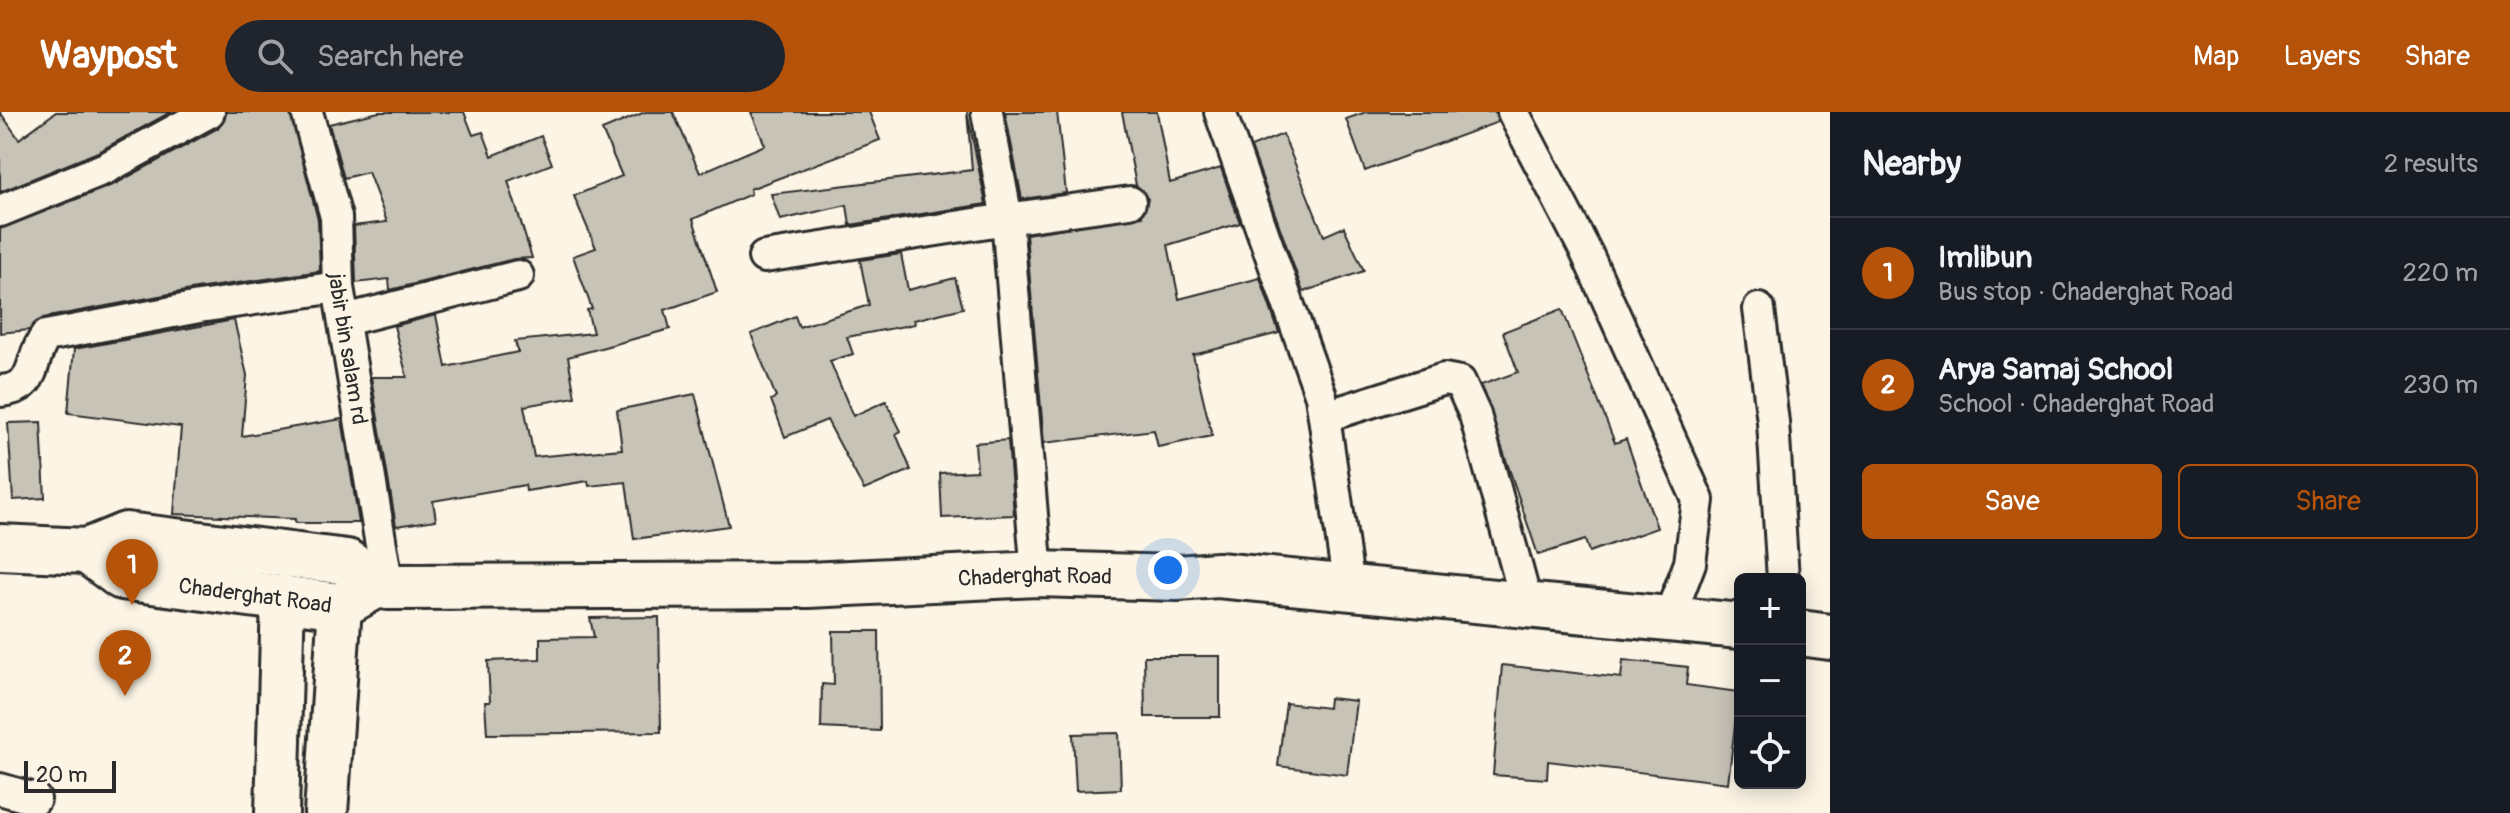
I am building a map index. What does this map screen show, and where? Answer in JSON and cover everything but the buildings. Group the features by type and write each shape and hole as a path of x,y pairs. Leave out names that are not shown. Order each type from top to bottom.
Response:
{"main road":[{"name":"Chaderghat Road","path":"0,547 87,551 126,535 262,551 347,562 368,593"},
{"name":"Chaderghat Road","path":"87,551 122,577 283,597 808,585 1037,574 1177,578 1218,575 1734,625"},
{"path":"1806,634 1830,637"}],"street":[{"name":"jabir bin salam rd","path":"307,112 336,217 338,287 345,320 368,593"},
{"path":"987,112 1007,219 1037,574"},
{"path":"1220,112 1326,416 1349,588"},
{"path":"1513,112 1587,254 1698,500 1690,563 1669,618"},
{"path":"0,211 106,168 197,114"},
{"path":"764,257 1130,202"},
{"path":"345,320 518,276"},
{"path":"0,391 19,388 27,382 46,336 199,307 338,287"},
{"path":"1759,309 1773,422 1783,573"},
{"path":"1326,416 1444,379 1460,382 1475,415 1527,605"},
{"path":"326,813 330,736 368,593"},
{"path":"277,813 283,597"},
{"path":"0,789 35,799"}],"place":[{"name":"Imlibun","path":"132,605"},
{"name":"Arya Samaj School","path":"125,696"}]}
